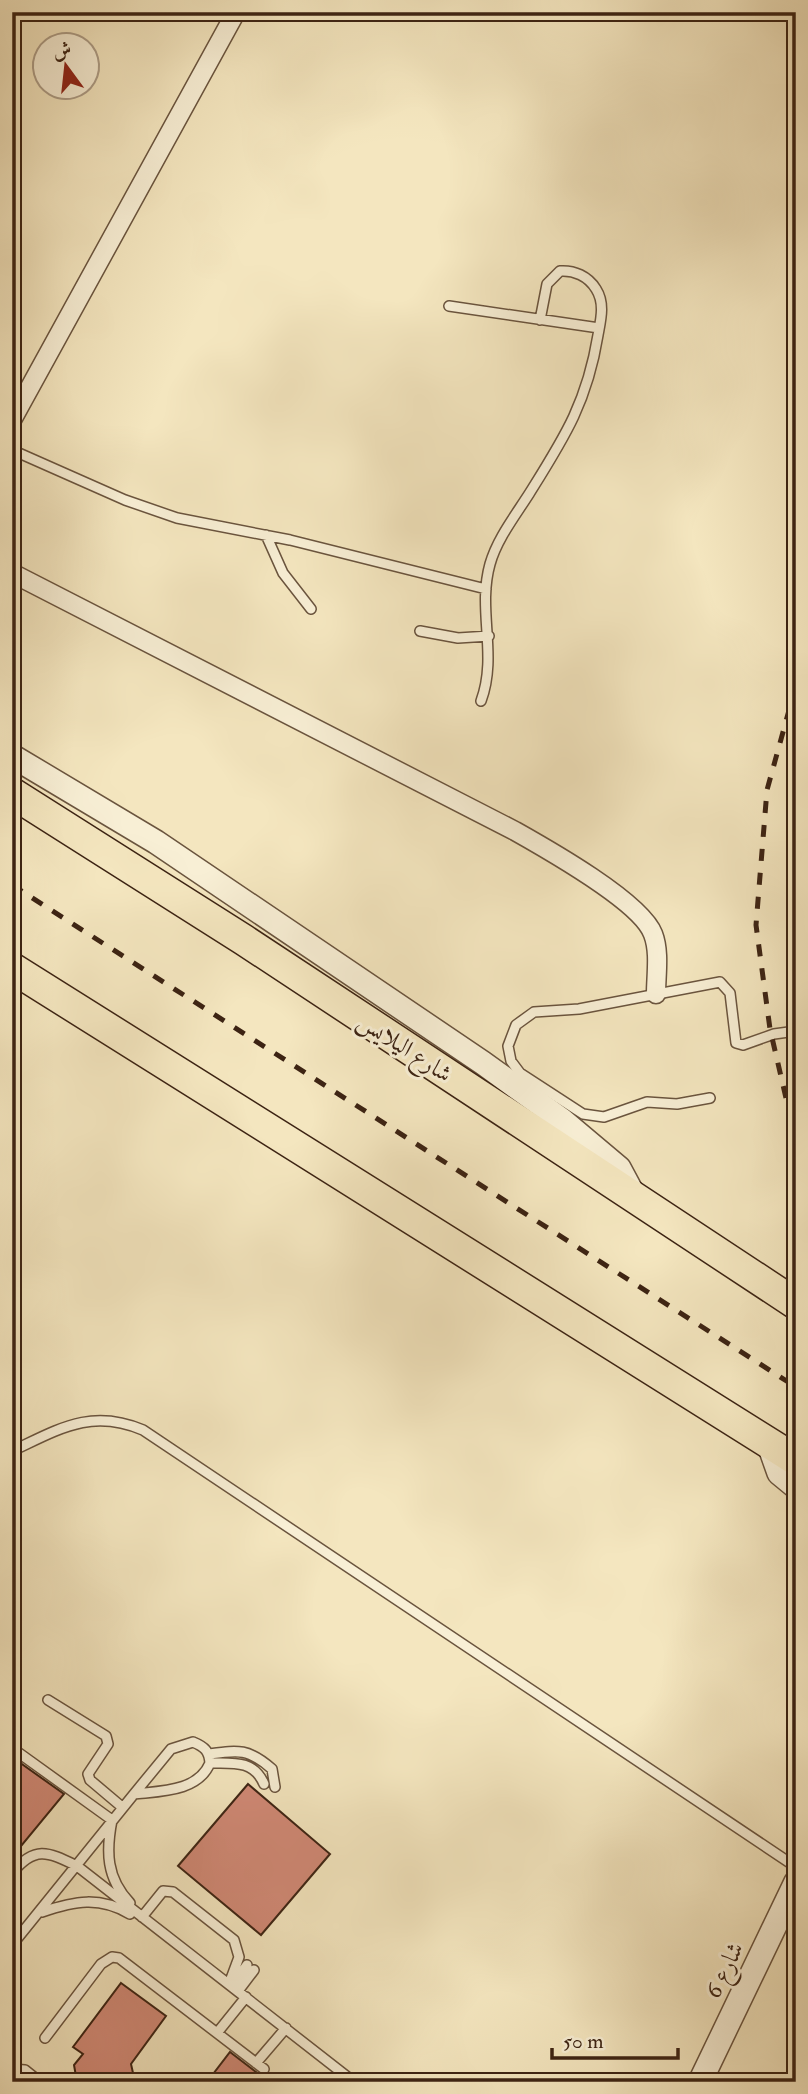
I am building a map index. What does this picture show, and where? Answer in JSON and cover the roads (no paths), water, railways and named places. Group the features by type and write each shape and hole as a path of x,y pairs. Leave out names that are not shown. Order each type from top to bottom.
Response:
{"highway":[{"name":"شارع اليلايس","path":"12,793 244,940 796,1304"},
{"path":"12,968 796,1460"}],"street":[{"path":"12,420 236,12"},
{"path":"12,573 515,831 564,860 648,923 655,941 656,994"},
{"path":"12,757 156,842 483,1063 562,1120 618,1168 633,1189 635,1199"},
{"path":"768,1442 779,1473 796,1488"},
{"name":"شارع 6","path":"700,2082 796,1882"}],"lane":[{"path":"481,701 489,674 485,589 490,563 501,539 581,406 589,383 599,328 602,307 598,292 587,278 571,271 560,271 550,278 540,320"},
{"path":"449,306 599,328"},
{"path":"12,450 151,510 204,525 266,536 485,589"},
{"path":"266,536 283,573 311,609"},
{"path":"420,631 458,638 489,636"},
{"path":"710,1098 677,1104 647,1102 614,1115 592,1116 544,1091 520,1073 511,1061 508,1046 512,1031 527,1015 720,982 730,993 736,1043 743,1045 774,1034 796,1031"},
{"path":"12,1451 83,1421 107,1420 143,1430 796,1867"},
{"path":"48,1700 106,1736 108,1744 89,1774 90,1780 122,1807"},
{"path":"12,1945 42,1912 122,1807 171,1749 193,1742 204,1746 209,1758 207,1771 190,1784 134,1794"},
{"path":"12,1748 112,1820"},
{"path":"209,1758 239,1750 248,1753 272,1769 275,1787"},
{"path":"209,1758 247,1765 255,1769 264,1784"},
{"path":"112,1820 108,1842 109,1866 118,1888 142,1917"},
{"path":"12,1873 24,1859 41,1853 77,1866 354,2082"},
{"path":"142,1917 163,1891 173,1892 233,1940 239,1957 236,1989"},
{"path":"42,1912 76,1902 100,1901 142,1917"},
{"path":"45,2038 101,1964 112,1957 125,1962 260,2066 286,2028"},
{"path":"217,2033 236,1989 251,1967"},
{"path":"12,2069 25,2070 40,2082"},
{"path":"394,2082 412,2079 423,2082"}],"railway":[{"path":"796,685 767,790 756,925 770,1029 796,1141"},
{"path":"12,885 796,1387"}]}
